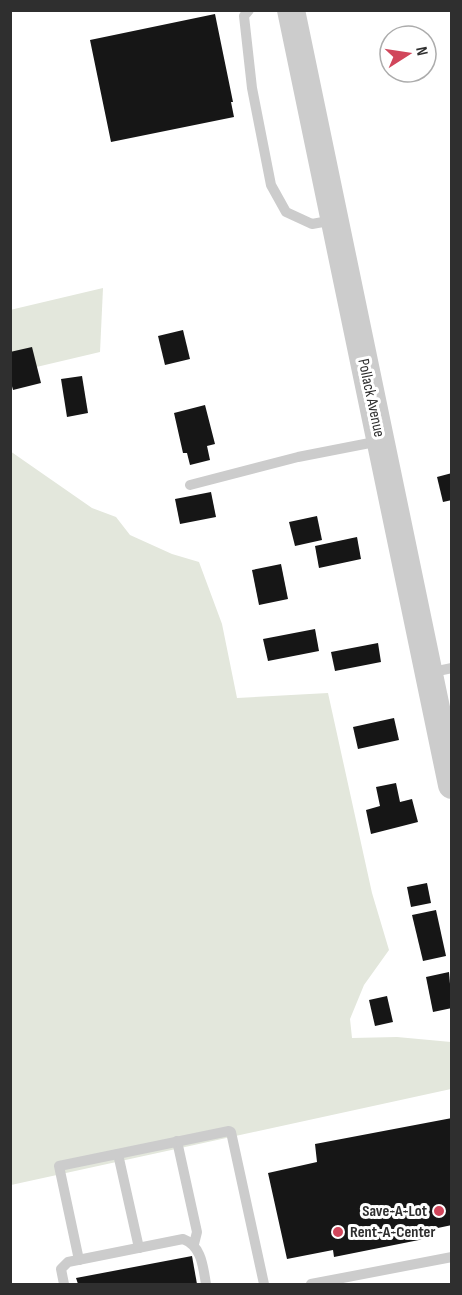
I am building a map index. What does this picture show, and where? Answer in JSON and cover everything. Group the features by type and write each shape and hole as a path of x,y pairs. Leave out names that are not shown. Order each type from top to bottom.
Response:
{"street":[{"name":"Pollack Avenue","path":"291,10 380,441 440,670 451,776"}],"lane":[{"path":"249,10 244,16 252,88 270,185 286,212 312,224 334,220"},
{"path":"190,485 309,455 380,441"},
{"path":"79,1260 59,1166 231,1131 264,1284"},
{"path":"177,1141 197,1232 194,1244"},
{"path":"118,1154 138,1248"},
{"path":"64,1284 61,1269 68,1262 183,1239 194,1244 200,1254 206,1284"},
{"path":"311,1284 452,1257"}],"shaded area":[{"path":"103,288 100,352 11,373 10,310"},
{"path":"10,451 92,508 116,517 130,535 172,554 199,562 222,624 237,698 328,693 372,893 389,950 364,985 350,1019 352,1038 397,1037 451,1042 451,1089 11,1185"}],"building":[{"path":"215,14 234,117 111,142 90,40"},
{"path":"183,330 190,359 165,365 158,336"},
{"path":"32,347 41,383 13,390 10,379 10,352"},
{"path":"82,376 88,413 67,417 61,379"},
{"path":"205,405 215,444 207,446 210,460 190,465 187,453 183,453 174,413"},
{"path":"452,473 452,500 443,502 437,477"},
{"path":"211,492 216,517 180,524 175,499"},
{"path":"317,516 322,540 295,546 289,522"},
{"path":"357,537 361,559 319,568 315,546"},
{"path":"281,564 288,599 259,605 252,570"},
{"path":"315,629 319,651 268,661 263,639"},
{"path":"378,643 381,662 335,671 331,652"},
{"path":"394,718 399,740 358,749 353,727"},
{"path":"396,783 400,802 412,799 418,822 371,834 366,810 380,806 376,787"},
{"path":"427,883 431,903 411,907 407,887"},
{"path":"436,910 446,956 423,961 412,915"},
{"path":"449,972 452,1008 433,1012 426,977"},
{"path":"387,996 393,1022 375,1026 369,1000"},
{"path":"452,1118 452,1225 433,1229 434,1237 334,1257 333,1250 287,1259 268,1173 317,1162 315,1144"},
{"path":"192,1256 197,1284 78,1284 76,1278"}],"place":[{"name":"Save-A-Lot","path":"439,1211"},
{"name":"Rent-A-Center","path":"338,1232"}]}
